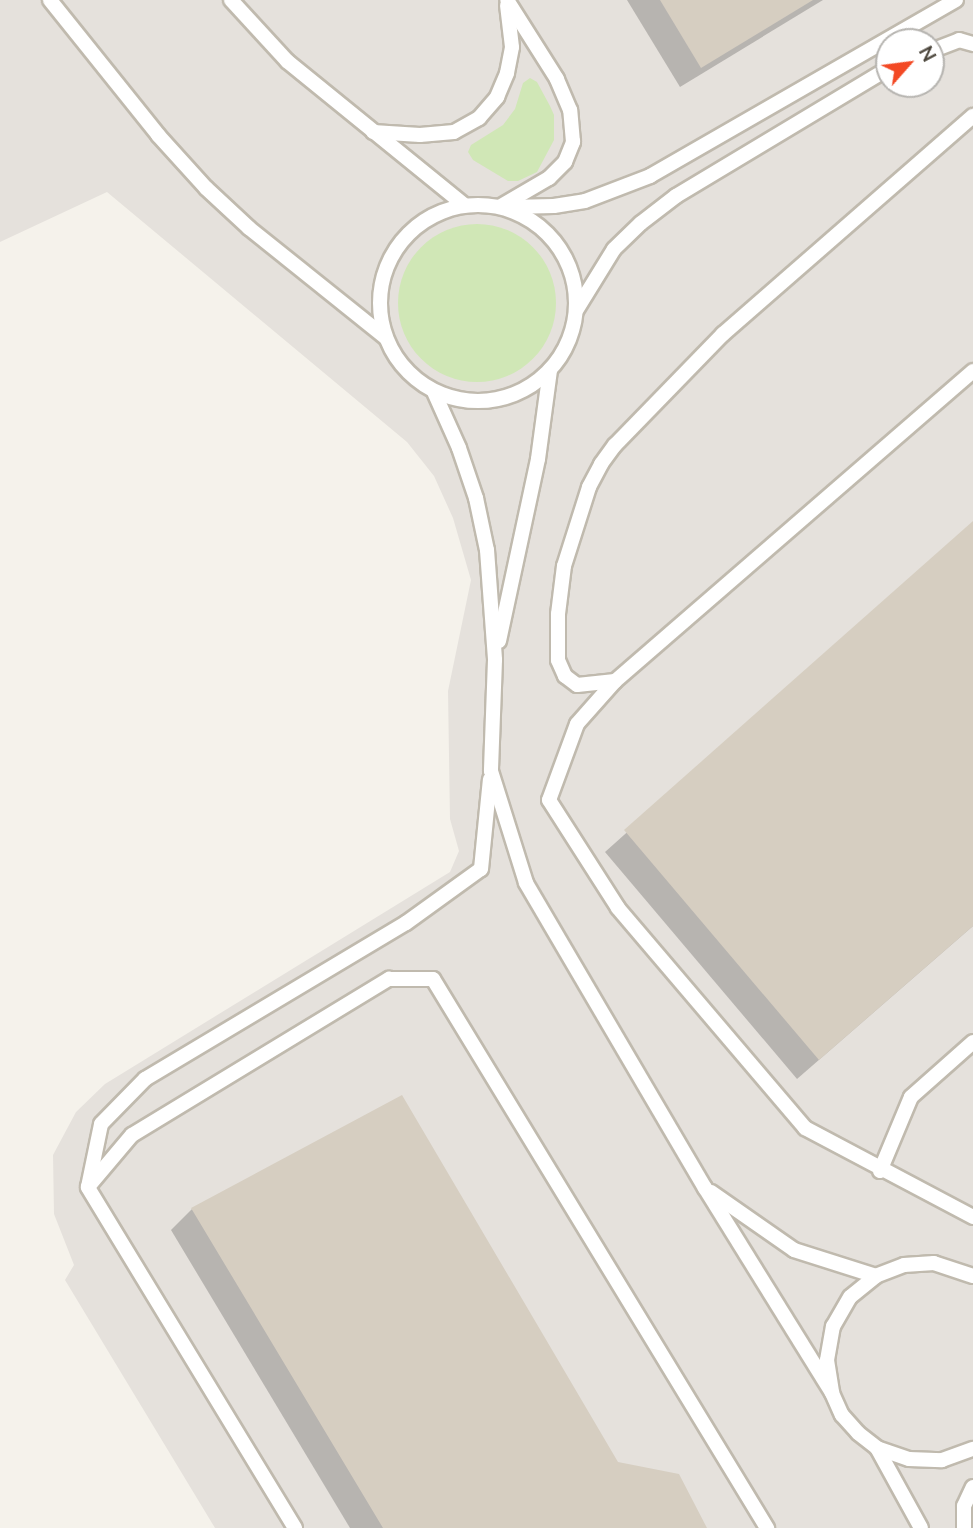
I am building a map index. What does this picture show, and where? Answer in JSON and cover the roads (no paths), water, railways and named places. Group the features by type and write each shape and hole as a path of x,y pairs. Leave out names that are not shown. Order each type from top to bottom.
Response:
{"lane":[{"path":"50,0 158,135 206,188 249,228 385,337"},
{"path":"231,0 287,61 464,205"},
{"path":"373,132 420,135 454,132 479,118 497,97 507,73 512,47 506,0"},
{"path":"500,207 549,178 565,162 573,142 570,110 557,79 506,0"},
{"path":"875,76 676,196 641,223 614,249 594,276 576,310 568,342 550,370 525,390 496,400 464,401 435,392 414,378 397,359 385,337 380,298 382,279 393,252 412,229 436,213 464,205 554,206 585,201 628,186 956,0"},
{"path":"945,46 959,40 973,44"},
{"path":"615,681 577,685 565,676 558,660 558,614 564,566 589,486 601,464 615,444 723,334 973,116"},
{"path":"500,207 526,217 548,234 564,257 574,282 576,310"},
{"path":"495,660 538,459 550,370"},
{"path":"973,372 615,681 577,724 549,800 618,908 804,1128 880,1171 973,1217"},
{"path":"295,1528 88,1187 101,1124 145,1079 406,923 481,869 491,771 495,660 487,550 476,498 460,448 435,392"},
{"path":"491,771 526,883 705,1188 832,1393 842,1415 858,1433 877,1448 909,1459 942,1460 973,1449"},
{"path":"88,1187 132,1136 389,979 433,979 768,1528"},
{"path":"880,1171 911,1097 973,1042"},
{"path":"705,1188 794,1250 877,1276"},
{"path":"832,1393 827,1360 833,1326 850,1297 877,1276 904,1265 934,1263 973,1276"},
{"path":"877,1448 921,1528"},
{"path":"964,1528 964,1506 973,1487"}]}
